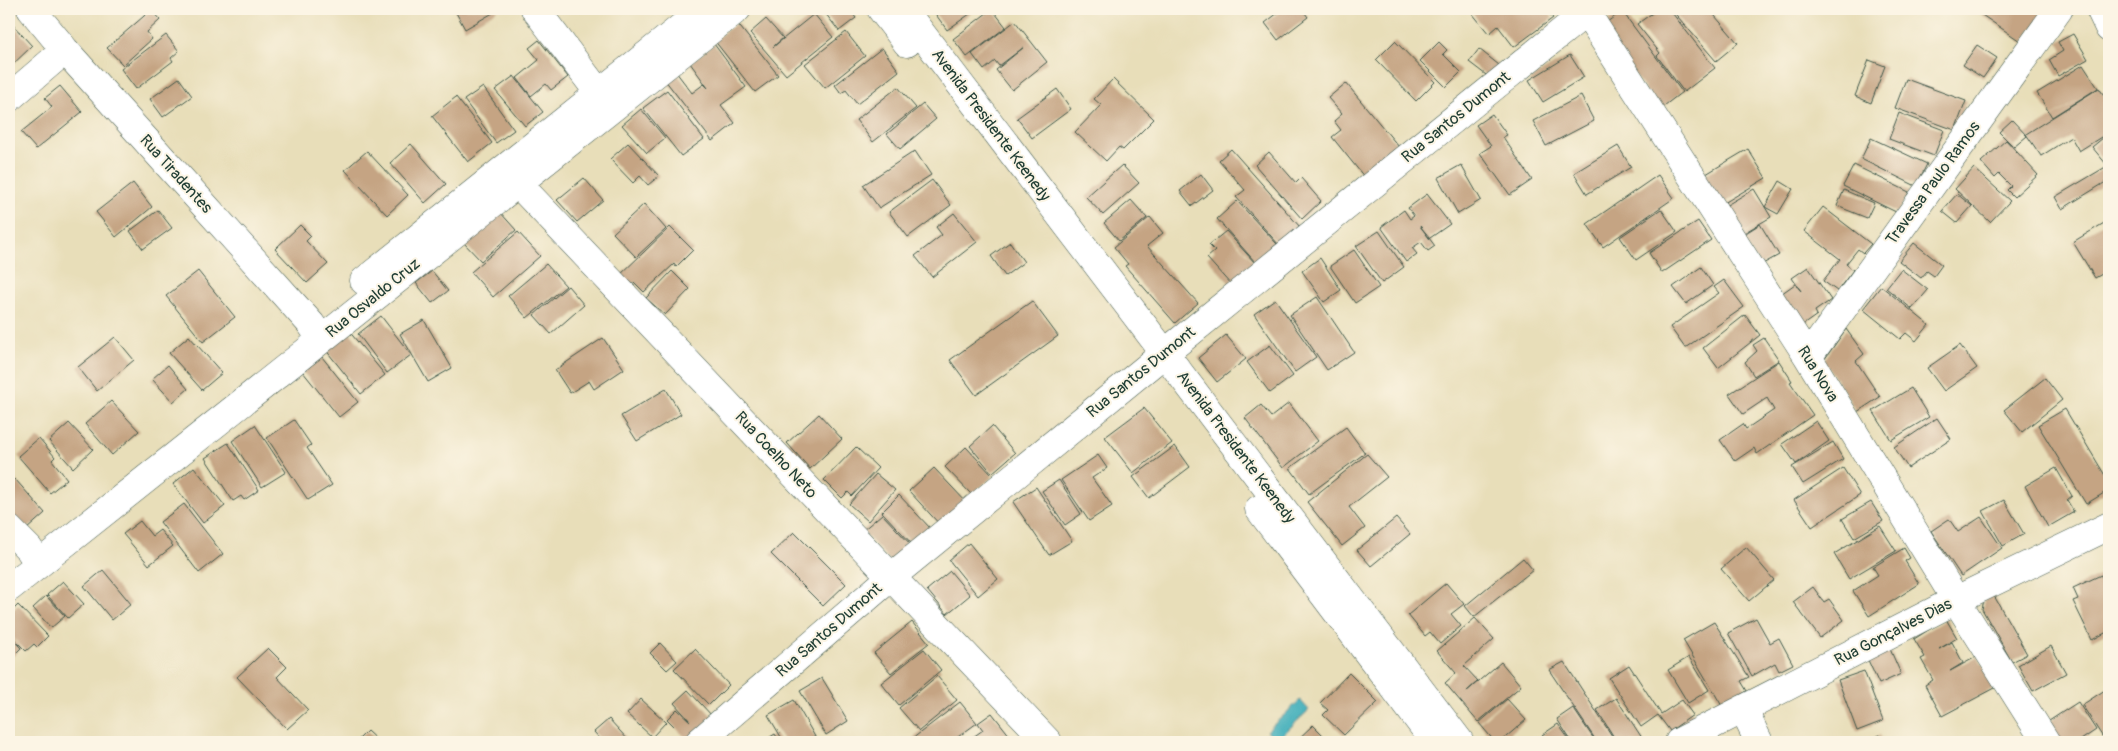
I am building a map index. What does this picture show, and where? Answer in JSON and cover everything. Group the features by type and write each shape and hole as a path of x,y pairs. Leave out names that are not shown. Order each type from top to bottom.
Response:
{"street":[{"name":"Rua Tiradentes","path":"31,9 65,50 316,331"},
{"path":"535,9 599,93"},
{"name":"Avenida Presidente Keenedy","path":"881,9 1460,742"},
{"name":"Avenida Presidente Keenedy","path":"903,9 1435,742"},
{"name":"Travessa Paulo Ramos","path":"1808,357 2059,9"},
{"path":"2100,9 2109,28"},
{"name":"Rua Santos Dumont","path":"699,742 891,577 1587,10"},
{"name":"Rua Nova","path":"1587,10 1808,357 1956,600 2046,742"},
{"name":"Rua Osvaldo Cruz","path":"511,176 599,93 716,13"},
{"name":"Rua Osvaldo Cruz","path":"9,588 25,559 316,331 716,13"},
{"path":"9,98 65,50"},
{"name":"Rua Coelho Neto","path":"511,176 1048,742"},
{"name":"Rua Gonçalves Dias","path":"1679,742 1956,600 2109,526"},
{"path":"9,529 25,559"},
{"path":"1743,709 1759,742"}],"water":[{"path":"1300,700 1309,710 1276,741 1267,731"}],"building":[{"path":"454,9 497,9 498,10 465,29"},
{"path":"822,9 849,9 856,18 839,31"},
{"path":"937,9 977,9 947,30 934,12"},
{"path":"992,9 1006,27 967,57 953,39"},
{"path":"1283,9 1302,9 1308,17 1278,40 1265,23"},
{"path":"1477,9 1545,9 1553,18 1514,47 1498,26 1489,34 1472,13"},
{"path":"1658,9 1669,9 1715,68 1684,92 1657,56 1660,53 1637,24"},
{"path":"1671,9 1709,9 1738,43 1716,61"},
{"path":"1983,9 2047,9 2023,43 1979,13"},
{"path":"151,10 160,20 147,32 152,39 123,65 107,48"},
{"path":"1622,11 1682,92 1660,109 1599,28"},
{"path":"814,14 833,37 786,75 750,33 766,19 783,38 773,47"},
{"path":"1015,21 1047,62 1012,90 996,70 1024,47 999,66 995,61 984,70 972,54"},
{"path":"737,23 778,75 755,92 714,40"},
{"path":"13,25 32,46 9,68 9,29"},
{"path":"846,32 865,56 825,88 805,64"},
{"path":"2073,34 2088,59 2058,76 2049,60 2063,51 2058,42"},
{"path":"166,35 179,51 171,58 173,61 136,89 121,69"},
{"path":"539,40 568,77 551,90 546,84 531,96 517,78 539,60 529,48"},
{"path":"1395,41 1435,82 1416,101 1376,60"},
{"path":"1439,42 1447,50 1443,54 1461,72 1446,87 1420,61"},
{"path":"714,44 746,87 721,105 735,123 712,141 665,80 676,72 692,93 704,84 708,88 690,63"},
{"path":"1977,45 1997,58 1983,78 1963,65"},
{"path":"882,48 899,71 857,104 846,90 841,93 835,85"},
{"path":"1479,49 1499,65 1490,78 1469,62"},
{"path":"1570,55 1584,77 1543,102 1529,80"},
{"path":"1869,60 1885,66 1871,103 1855,96"},
{"path":"2083,65 2098,88 2052,117 2037,93"},
{"path":"514,76 543,112 525,126 495,90"},
{"path":"179,78 192,96 163,117 150,99"},
{"path":"1113,79 1154,119 1123,150 1119,147 1106,161 1075,132 1101,105 1094,99"},
{"path":"1906,79 1966,101 1955,130 1895,108"},
{"path":"1346,83 1399,147 1365,178 1332,137 1341,130 1334,121 1342,114 1328,98"},
{"path":"60,86 82,112 36,149 21,132 52,107 45,98"},
{"path":"483,87 514,130 496,143 464,100"},
{"path":"898,87 916,108 873,142 856,120"},
{"path":"2099,88 2109,103 2109,132 2079,151 2071,137 2041,156 2026,134"},
{"path":"1057,89 1071,109 1032,138 1017,118"},
{"path":"667,90 704,139 681,156 643,108"},
{"path":"1581,96 1594,121 1546,146 1533,121"},
{"path":"456,97 492,143 468,162 432,116"},
{"path":"923,104 936,119 900,149 887,134"},
{"path":"641,109 665,138 647,153 622,125"},
{"path":"1899,113 1944,130 1934,156 1889,139"},
{"path":"1492,114 1507,135 1503,137 1532,180 1510,195 1480,153 1491,146 1476,125"},
{"path":"2012,120 2027,136 2014,147 1999,132"},
{"path":"2109,133 2109,163 2107,165 2092,147"},
{"path":"1871,138 1927,164 1916,186 1861,159"},
{"path":"2006,140 2038,175 2014,197 2007,190 2011,186 1999,174 1995,178 1981,162"},
{"path":"628,143 659,176 648,185 640,176 633,183 610,159"},
{"path":"411,144 446,184 425,203 390,163"},
{"path":"1618,146 1631,167 1587,194 1574,173"},
{"path":"1231,149 1300,227 1279,245 1236,197 1245,190 1219,160"},
{"path":"1748,149 1766,178 1719,206 1701,177"},
{"path":"367,151 408,195 387,215 345,170"},
{"path":"915,151 931,175 879,208 863,185"},
{"path":"1269,152 1296,183 1301,178 1321,201 1302,219 1255,165"},
{"path":"1122,165 1139,183 1103,215 1086,197"},
{"path":"1461,165 1481,200 1458,214 1438,178"},
{"path":"1854,165 1909,192 1898,213 1843,186"},
{"path":"2109,165 2109,180 2062,209 2055,197"},
{"path":"1974,168 2010,201 1990,222 1955,189"},
{"path":"1201,174 1213,190 1192,206 1180,191"},
{"path":"1658,175 1674,198 1603,247 1587,224"},
{"path":"584,178 603,200 577,222 557,200"},
{"path":"932,180 951,205 908,237 889,212"},
{"path":"1780,181 1793,189 1778,214 1765,207"},
{"path":"133,183 152,207 116,237 96,212"},
{"path":"1754,189 1771,217 1737,237 1720,209"},
{"path":"1844,190 1874,203 1867,218 1837,206"},
{"path":"1427,194 1450,224 1430,238 1420,226 1435,246 1428,251 1421,242 1412,248 1417,254 1406,262 1381,227 1404,210 1410,219 1414,216 1408,208"},
{"path":"1957,194 1972,206 1957,223 1942,211"},
{"path":"1131,200 1147,218 1119,241 1104,223"},
{"path":"1237,201 1277,244 1256,263 1217,219"},
{"path":"644,204 666,229 636,257 613,233"},
{"path":"1823,207 1871,244 1863,253 1858,249 1846,264 1853,270 1837,291 1823,281 1840,259 1804,231"},
{"path":"1661,209 1677,232 1636,260 1620,237"},
{"path":"158,210 172,228 143,249 130,231"},
{"path":"499,211 516,230 481,261 463,242"},
{"path":"954,213 977,242 932,277 915,256 942,235 936,227"},
{"path":"1150,217 1163,233 1147,246 1198,303 1175,323 1125,266 1128,264 1114,247"},
{"path":"2109,220 2109,270 2095,278 2073,242"},
{"path":"1698,221 1711,240 1662,273 1649,253"},
{"path":"1760,224 1779,255 1759,266 1741,236"},
{"path":"300,225 311,236 306,241 328,264 307,283 275,249"},
{"path":"670,227 693,250 676,267 674,264 644,292 634,282 629,288 618,277"},
{"path":"1226,231 1256,264 1232,286 1207,258 1215,251 1209,245"},
{"path":"1379,231 1404,267 1382,283 1356,246"},
{"path":"518,232 540,256 493,297 471,272"},
{"path":"1010,242 1024,262 1005,276 991,256"},
{"path":"1914,243 1942,265 1934,276 1927,271 1921,278 1899,261"},
{"path":"1354,250 1379,287 1355,303 1330,266"},
{"path":"1320,258 1341,290 1324,302 1302,271"},
{"path":"546,264 566,286 527,318 508,296"},
{"path":"1701,267 1713,285 1686,304 1673,287"},
{"path":"1808,267 1831,300 1815,311 1817,315 1800,327 1778,296 1795,284 1801,291 1792,278"},
{"path":"1901,269 1928,290 1912,309 1886,288"},
{"path":"198,271 235,317 203,342 166,296"},
{"path":"432,271 448,291 432,303 416,283"},
{"path":"672,271 690,289 665,315 646,298"},
{"path":"1724,280 1744,307 1685,348 1670,327 1719,293 1714,287"},
{"path":"568,286 584,305 551,334 534,315"},
{"path":"1881,286 1929,325 1916,341 1906,333 1900,339 1863,309"},
{"path":"1317,297 1354,352 1327,370 1290,315"},
{"path":"1275,299 1316,357 1295,372 1254,314"},
{"path":"1032,301 1058,336 976,395 950,360"},
{"path":"1745,315 1760,335 1718,368 1703,348"},
{"path":"381,316 411,355 387,373 358,334"},
{"path":"424,320 452,368 428,382 400,334"},
{"path":"1846,329 1864,354 1856,361 1880,397 1857,412 1824,360"},
{"path":"348,330 385,375 361,394 325,349"},
{"path":"1226,335 1246,359 1217,382 1198,358"},
{"path":"189,336 222,373 202,390 169,353"},
{"path":"115,337 134,360 97,391 78,367"},
{"path":"603,338 624,369 594,389 589,381 570,393 555,370"},
{"path":"1764,338 1779,360 1754,376 1745,362 1757,351 1753,345"},
{"path":"1270,345 1293,376 1270,393 1247,362"},
{"path":"1960,345 1977,368 1944,391 1927,368"},
{"path":"322,357 358,402 339,417 303,372"},
{"path":"1779,361 1792,381 1790,382 1813,415 1757,454 1754,448 1735,461 1720,440 1743,424 1746,429 1774,410 1767,398 1743,414 1729,394"},
{"path":"168,365 188,389 173,402 152,379"},
{"path":"2045,378 2062,400 2022,432 2004,410"},
{"path":"1911,388 1929,417 1891,440 1873,411"},
{"path":"666,389 681,414 637,441 621,416"},
{"path":"111,401 139,431 112,455 85,424"},
{"path":"1289,403 1318,441 1283,468 1245,418 1261,405 1271,417"},
{"path":"1144,408 1172,443 1133,473 1105,437"},
{"path":"2065,409 2109,482 2109,490 2086,504 2038,425"},
{"path":"819,414 842,439 810,469 787,443"},
{"path":"1937,418 1951,439 1908,468 1894,447"},
{"path":"294,420 311,445 307,448 332,485 308,500 267,438"},
{"path":"1816,421 1829,441 1796,464 1782,444"},
{"path":"69,423 93,449 73,468 49,441"},
{"path":"255,425 286,472 262,487 232,441"},
{"path":"992,426 1015,453 992,473 970,446"},
{"path":"1346,427 1365,453 1309,494 1290,468"},
{"path":"39,438 55,457 52,460 67,479 50,493 18,456"},
{"path":"1833,442 1843,459 1803,484 1792,467"},
{"path":"228,443 259,490 244,500 241,496 233,501 205,458"},
{"path":"1175,446 1190,467 1149,498 1133,477"},
{"path":"856,447 878,468 852,496 848,492 842,498 824,480"},
{"path":"966,447 993,476 972,495 945,467"},
{"path":"1367,454 1387,477 1349,507 1365,528 1342,546 1307,502"},
{"path":"1098,455 1107,468 1092,478 1112,506 1089,521 1061,480"},
{"path":"194,467 225,506 203,523 173,484"},
{"path":"934,468 968,504 942,527 909,491"},
{"path":"1843,468 1860,495 1812,527 1794,500"},
{"path":"2056,468 2072,496 2067,500 2074,512 2048,527 2025,486"},
{"path":"876,474 895,490 868,521 849,504"},
{"path":"15,479 45,513 26,530 9,511 9,485"},
{"path":"1059,480 1081,514 1065,525 1042,491"},
{"path":"1036,487 1072,541 1049,555 1013,502"},
{"path":"899,495 931,529 914,546 882,512"},
{"path":"2004,500 2024,534 2003,546 1983,511"},
{"path":"1871,502 1883,521 1854,538 1842,519"},
{"path":"184,504 223,554 199,573 160,522"},
{"path":"882,514 913,547 894,565 862,531"},
{"path":"1981,517 2002,548 1961,576 1931,531 1949,519 1958,532"},
{"path":"1396,518 1410,534 1371,566 1357,550"},
{"path":"140,521 152,536 160,530 173,546 149,565 123,534"},
{"path":"1880,526 1896,551 1849,579 1834,554"},
{"path":"794,532 846,584 823,606 771,554"},
{"path":"969,543 998,579 978,596 949,560"},
{"path":"1746,547 1774,580 1749,601 1721,569"},
{"path":"1904,548 1910,558 1905,561 1919,584 1869,616 1853,591 1878,575 1873,567"},
{"path":"1523,558 1533,570 1474,617 1465,606"},
{"path":"103,570 131,604 112,620 84,586"},
{"path":"950,571 970,595 947,614 927,590"},
{"path":"2101,575 2109,591 2109,631 2092,640 2073,601 2078,599 2073,588"},
{"path":"63,581 84,604 68,618 47,595"},
{"path":"1446,583 1464,604 1451,614 1461,626 1440,644 1430,632 1425,636 1408,615"},
{"path":"1813,587 1824,602 1829,599 1844,620 1820,638 1793,602"},
{"path":"1993,594 2027,654 2012,662 1982,609 1984,600"},
{"path":"46,596 65,616 51,628 33,608"},
{"path":"18,605 48,636 37,647 34,644 26,651 9,634 9,614"},
{"path":"1475,618 1494,639 1464,666 1478,681 1466,692 1501,662 1521,686 1478,722 1445,683 1456,673 1437,651"},
{"path":"1756,618 1770,643 1779,638 1793,664 1779,671 1775,663 1752,676 1728,633"},
{"path":"1946,619 1957,638 1939,649 1952,642 1963,663 1950,671 1978,656 1995,688 1942,716 1925,685 1933,680 1921,659 1925,657 1914,639"},
{"path":"912,622 929,643 891,673 874,653"},
{"path":"1714,622 1749,677 1741,681 1747,691 1722,706 1683,640"},
{"path":"9,635 21,648 10,659 9,657"},
{"path":"660,643 677,661 667,670 650,653"},
{"path":"2051,646 2066,673 2033,691 2018,665"},
{"path":"268,648 287,667 277,677 308,710 287,729 237,677"},
{"path":"695,649 729,685 709,705 674,669"},
{"path":"924,649 941,670 899,705 881,683"},
{"path":"1890,649 1901,674 1879,684 1868,660"},
{"path":"1689,657 1709,690 1688,703 1668,670"},
{"path":"1564,662 1616,742 1597,742 1549,670"},
{"path":"1629,665 1661,714 1682,700 1693,715 1670,731 1658,715 1641,727 1609,678"},
{"path":"1864,671 1883,721 1857,731 1838,680"},
{"path":"1349,673 1378,702 1344,735 1323,715 1328,710 1320,703"},
{"path":"937,676 957,700 919,731 899,708"},
{"path":"822,678 848,721 826,735 800,691"},
{"path":"2108,688 2109,742 2106,742 2082,705"},
{"path":"688,690 713,717 687,739 667,719 677,709 690,721 674,703"},
{"path":"1616,698 1644,741 1617,742 1597,710"},
{"path":"641,699 666,722 652,737 627,714"},
{"path":"1507,699 1526,720 1500,742 1495,742 1479,723"},
{"path":"794,700 818,742 784,742 768,715"},
{"path":"960,702 977,723 951,742 915,742 912,739"},
{"path":"2078,702 2096,730 2081,740 2082,742 2058,742 2046,723"},
{"path":"1573,708 1596,742 1572,742 1557,719"},
{"path":"992,713 1010,736 1002,742 966,742 983,730 978,723"},
{"path":"609,719 630,742 603,742 594,732"},
{"path":"1558,724 1571,742 1547,742 1542,735"},
{"path":"1313,725 1330,742 1295,742"},
{"path":"367,731 379,742 356,742"},
{"path":"775,734 780,742 762,742"},
{"path":"1880,735 1883,742 1865,742"}]}
